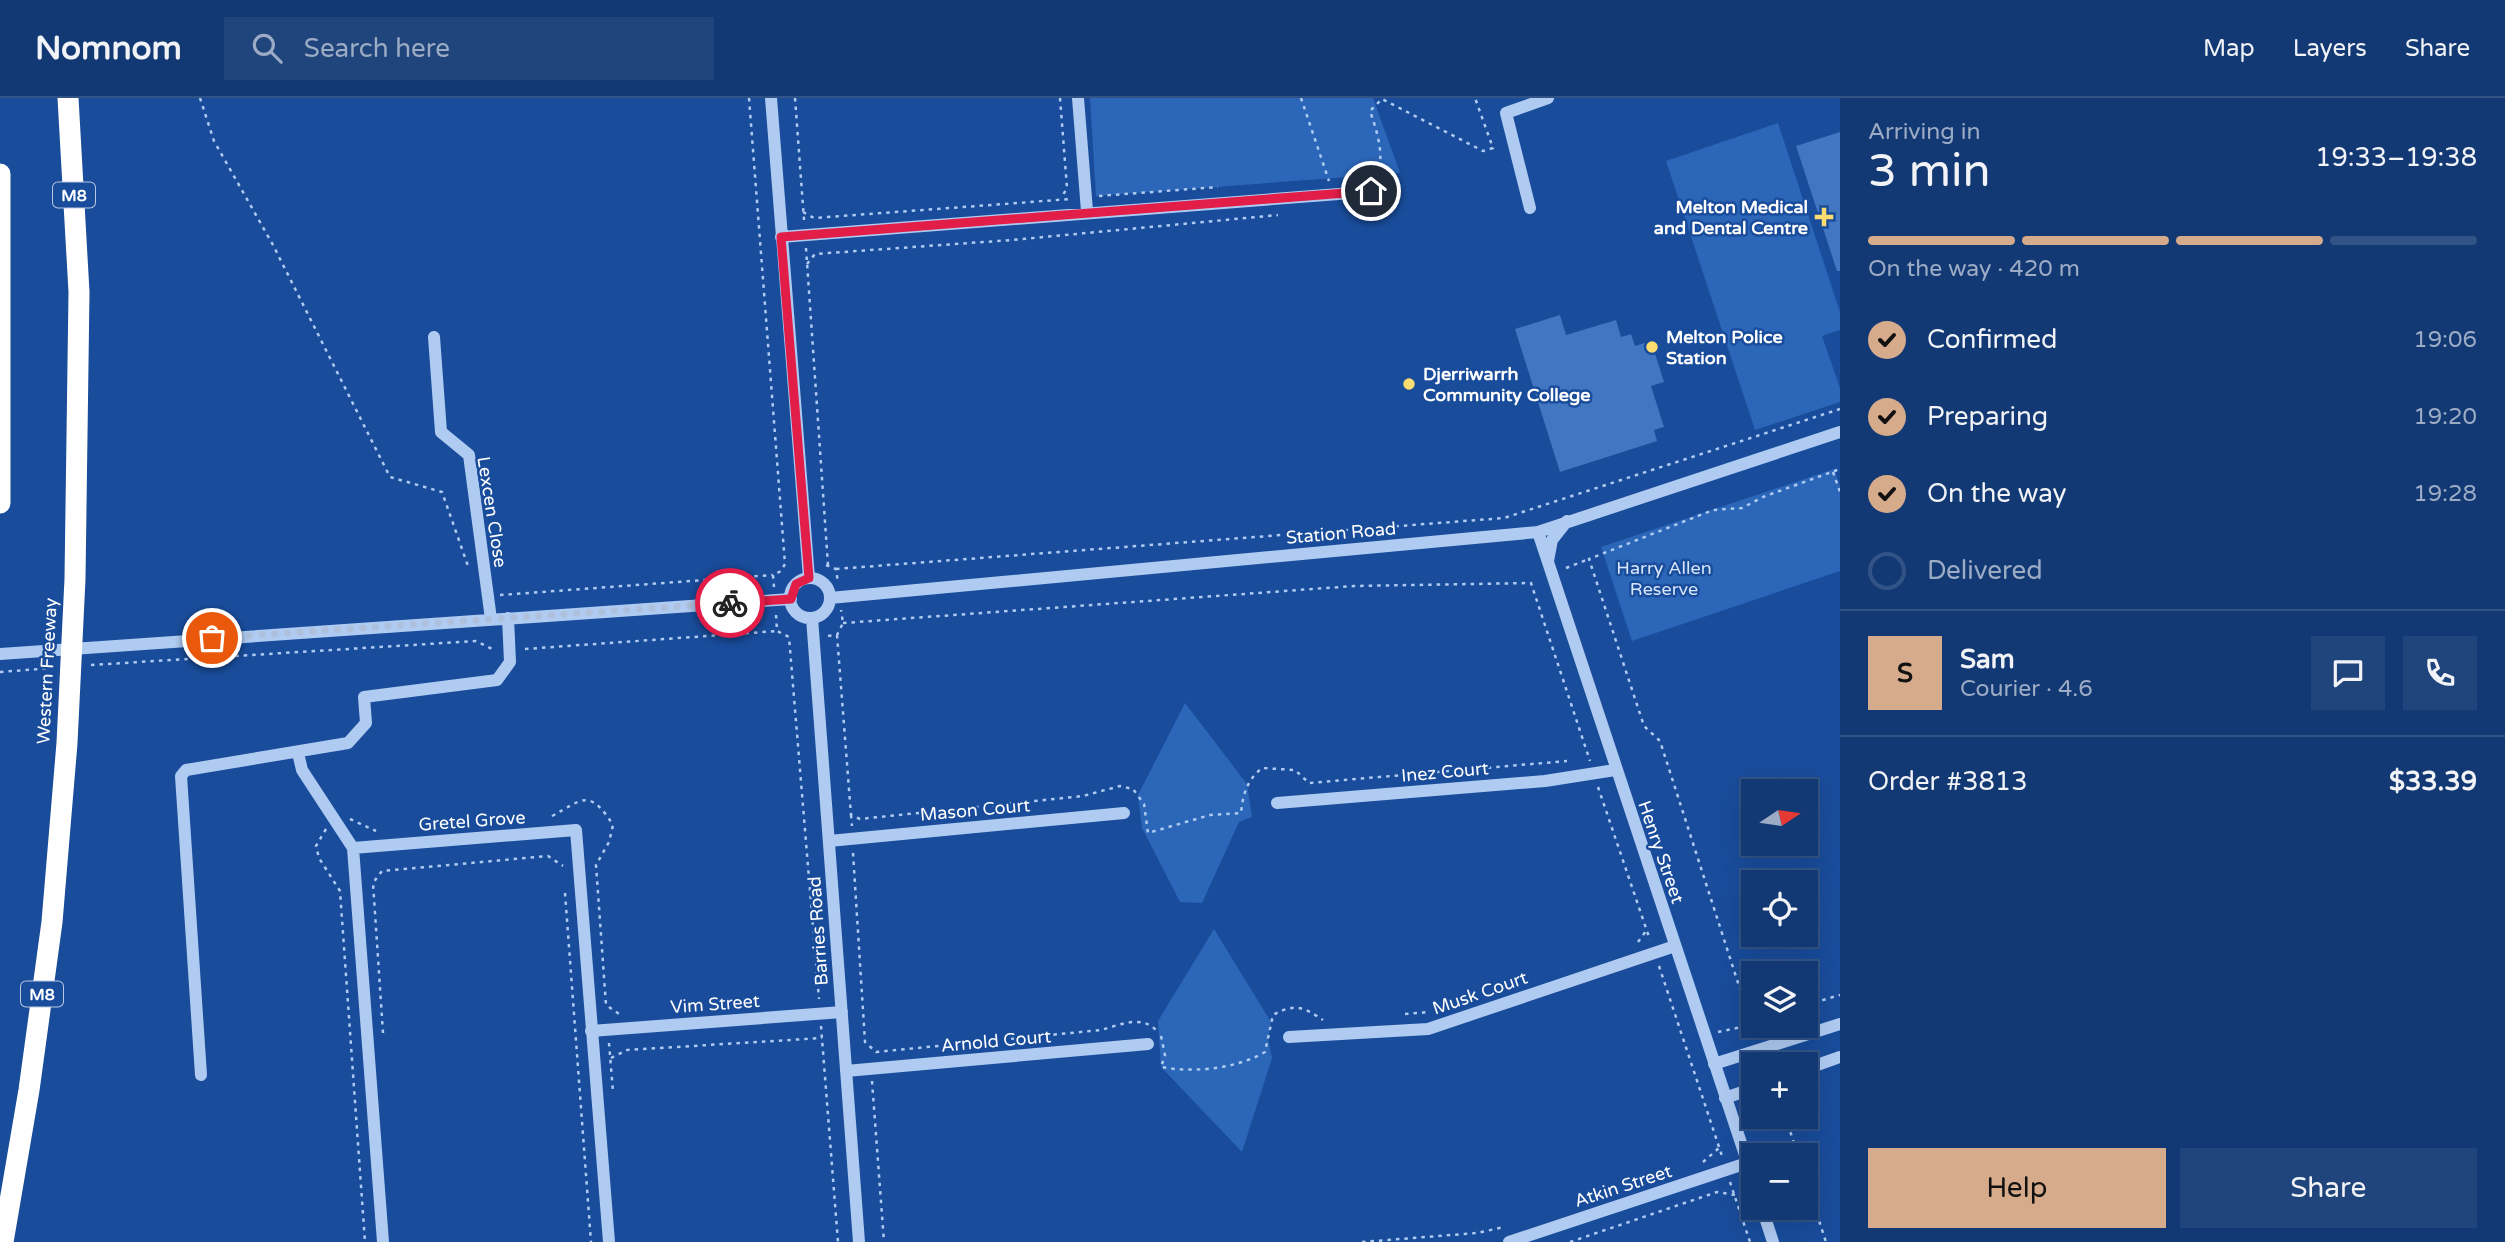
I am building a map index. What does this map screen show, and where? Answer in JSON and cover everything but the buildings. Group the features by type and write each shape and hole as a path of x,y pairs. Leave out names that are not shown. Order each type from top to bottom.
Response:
{"highway":[{"name":"Western Freeway","path":"3,1242 29,1090 52,922 66,743 75,579 79,292 68,98"},
{"path":"0,174 0,503"}],"street":[{"path":"771,98 809,578"},
{"path":"1078,98 1086,204"},
{"path":"1530,208 1506,113 1548,98"},
{"path":"781,237 1086,204 1391,190"},
{"name":"Lexcen Close","path":"434,337 441,432 468,455 491,619"},
{"name":"Station Road","path":"830,598 1538,532 1840,432"},
{"path":"1547,563 1552,540 1567,521"},
{"name":"Henry Street","path":"1538,532 1741,1145"},
{"path":"809,578 822,582 830,598 826,610 812,618 798,613 791,599 796,584 809,578"},
{"path":"0,653 791,599"},
{"path":"201,1075 181,776 186,770 348,743 366,723 364,697 497,680 510,662 509,618"},
{"name":"Barries Road","path":"812,618 859,1242"},
{"path":"298,753 302,771 353,848 383,1242"},
{"name":"Inez Court","path":"1277,803 1545,781 1615,770"},
{"name":"Mason Court","path":"830,841 1124,813"},
{"name":"Gretel Grove","path":"353,848 576,831 609,1242"},
{"name":"Musk Court","path":"1289,1037 1428,1029 1675,946"},
{"name":"Vim Street","path":"592,1031 842,1012"},
{"path":"1714,1064 1840,1024"},
{"name":"Arnold Court","path":"846,1072 1148,1044"},
{"path":"1818,1065 1840,1057"},
{"path":"1725,1098 1741,1092"},
{"name":"Atkin Street","path":"1509,1242 1741,1165"},
{"path":"1766,1220 1773,1242"}],"path":[{"path":"200,98 214,141 273,246 390,477 442,492 468,566"},
{"path":"488,600 506,593 773,575 781,571 785,564 749,98"},
{"path":"795,98 828,565"},
{"path":"1060,98 1067,188 1060,200"},
{"path":"1301,98 1331,194"},
{"path":"1364,176 1376,175 1380,169 1380,154 1370,111 1382,99 1483,151 1493,148 1475,98"},
{"path":"1328,179 1340,178"},
{"path":"803,212 814,218 1060,200 1086,204 1220,187"},
{"path":"807,264 815,254 1012,240 1279,215"},
{"path":"836,569 1504,518 1840,409"},
{"path":"1741,992 1660,741 1644,726 1589,559 1713,510 1742,508 1763,496 1840,468"},
{"path":"1833,471 1840,492"},
{"path":"773,575 777,631"},
{"path":"843,623 1354,586 1531,583 1750,1242"},
{"path":"141,660 476,641 496,651 777,631 789,637 838,1242"},
{"path":"837,635 865,1042 876,1052 1101,1030 1133,1021 1151,1025 1165,1040 1166,1055 1161,1067 1188,1072 1250,1061 1265,1052 1273,1015 1286,1007 1304,1006 1327,1023"},
{"path":"851,815 860,819 1083,796 1120,786 1133,789 1144,804 1148,833 1210,815 1241,813 1250,777 1262,768 1295,770 1309,783 1590,759"},
{"path":"547,819 569,803 581,800 603,810 613,825 609,842 596,865 606,1005 620,1015"},
{"path":"365,1242 340,891 318,858 316,846 320,835 346,818 377,832"},
{"path":"383,1036 373,883 382,871 548,856 563,865 564,878"},
{"path":"565,892 591,1242"},
{"path":"1638,942 1646,931"},
{"path":"1818,1002 1840,995"},
{"path":"1394,1016 1434,1011"},
{"path":"610,1058 626,1050 822,1038"},
{"path":"870,1046 884,1242"},
{"path":"1701,1163 1719,1148"},
{"path":"1570,1242 1717,1192 1735,1195"},
{"path":"1818,1218 1826,1242"},
{"path":"1362,1242 1477,1233 1507,1226"}],"green space":[{"path":"1090,98 1373,98 1400,173 1096,196"},
{"path":"1778,123 1840,312 1840,330 1822,336 1840,388 1840,402 1755,430 1666,161"},
{"name":"Harry Allen Reserve","path":"1834,469 1840,486 1840,571 1632,641 1601,547"},
{"path":"1185,703 1247,784 1252,817 1239,822 1202,903 1180,902 1142,828 1138,795"},
{"path":"1214,929 1271,1022 1268,1039 1272,1058 1242,1152 1161,1067 1158,1021"}],"way so far":[{"path":"212,638 730,603"}],"place":[{"name":"Melton Medical and Dental Centre","path":"1824,217"},
{"name":"Melton Police Station","path":"1652,347"},
{"name":"Djerriwarrh Community College","path":"1409,384"}],"route":[{"path":"730,603 791,599 796,584 809,578 781,237 1087,211 1371,191"}]}
